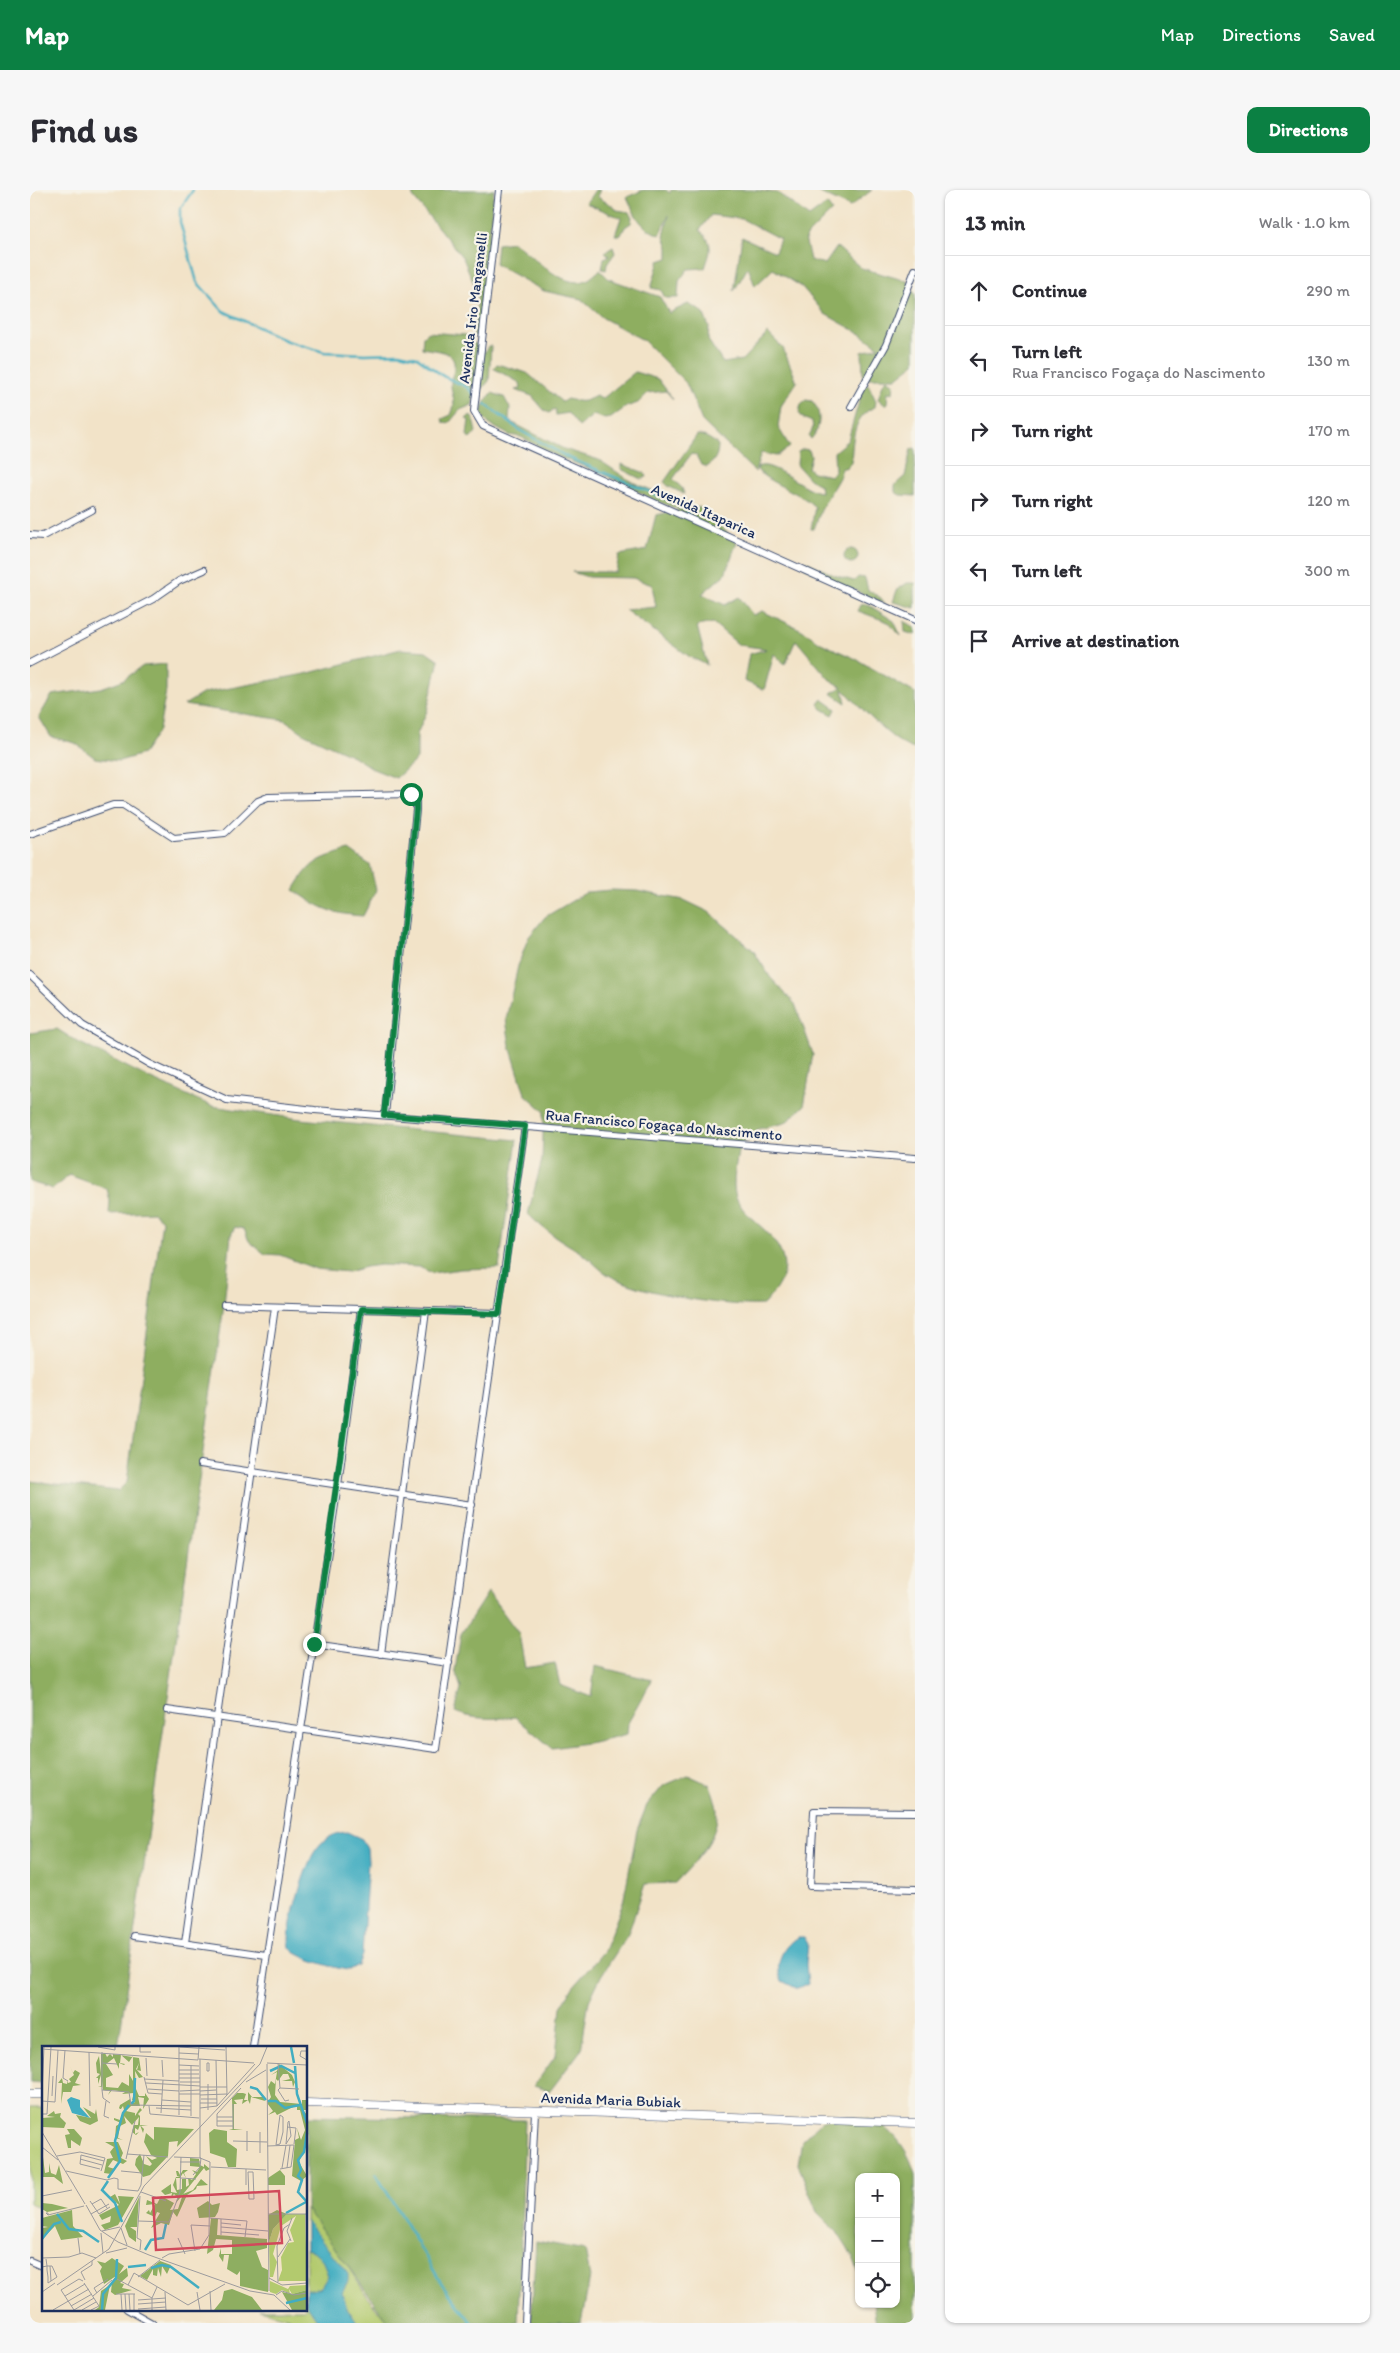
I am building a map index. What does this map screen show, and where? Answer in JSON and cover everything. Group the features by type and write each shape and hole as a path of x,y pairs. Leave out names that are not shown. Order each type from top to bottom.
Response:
{"street":[{"name":"Avenida Irio Manganelli","path":"483,426 474,411 499,190"},
{"path":"851,407 886,345 915,270"},
{"name":"Avenida Itaparica","path":"483,426 915,620"},
{"path":"30,535 43,536 92,510"},
{"path":"30,663 153,599 178,581 204,570"},
{"path":"30,834 113,805 123,805 174,838 225,833 258,801 268,797 411,794 416,799 416,810 384,1115"},
{"name":"Rua Francisco Fogaça do Nascimento","path":"30,975 82,1025 149,1064 226,1100 384,1115 915,1158"},
{"path":"167,1710 436,1749 525,1126"},
{"path":"224,1305 499,1314"},
{"path":"185,1943 275,1307"},
{"path":"253,2046 338,1485 361,1309"},
{"path":"381,1654 426,1311"},
{"path":"200,1464 472,1505"},
{"path":"314,1644 449,1663"},
{"path":"915,1812 814,1811 810,1886 915,1889"},
{"path":"134,1936 266,1955"},
{"name":"Avenida Maria Bubiak","path":"308,2103 915,2123"},
{"path":"525,2323 535,2111"},
{"path":"30,2261 42,2266"},
{"path":"129,2310 152,2323"}],"green space":[{"path":"412,190 494,190 480,335 474,336 478,293 463,258 413,197"},
{"path":"595,190 600,190 597,196 617,210 629,212 632,217 631,223 625,227 621,235 615,235 621,218 586,203"},
{"path":"643,190 666,190 670,193 671,190 753,190 778,193 809,217 827,204 832,211 805,238 810,260 825,264 837,247 861,268 907,281 915,294 915,363 896,378 863,378 862,352 879,347 861,334 825,314 802,287 773,269 755,286 748,267 734,291 742,237 775,252 780,239 742,219 711,215 700,230 708,239 710,248 705,268 688,269 679,281 678,298 665,298 661,290 651,288 659,261 668,258 668,247 664,236 669,215 660,235 643,225 627,197"},
{"path":"813,190 872,190 850,207"},
{"path":"513,242 547,269 568,280 578,282 587,280 600,270 609,279 660,297 669,313 688,304 703,312 709,327 708,340 723,363 742,360 768,333 783,348 797,382 781,406 778,427 790,447 776,456 761,453 755,472 702,421 686,383 643,340 603,318 581,299 544,291 495,264 497,244"},
{"path":"613,247 615,253 607,264 606,270 602,269 604,258 609,256 605,252"},
{"path":"428,332 465,335 471,343 477,344 482,352 485,352 488,346 491,346 489,381 481,390 482,380 479,379 472,405 460,410 449,423 443,422 442,419 451,415 454,405 451,381 454,362 444,352 422,348 423,336"},
{"path":"497,364 527,373 562,402 567,399 585,401 596,396 602,399 635,372 658,379 673,399 666,391 648,393 638,403 626,407 611,418 605,419 593,415 579,427 568,413 556,415 555,409 549,413 532,396 515,390 521,389 520,383 493,368"},
{"path":"887,379 894,384 893,393 888,392 885,405 878,399 883,384"},
{"path":"868,384 876,401 875,407 867,411 858,423 853,438 851,462 847,467 841,469 840,476 822,507 814,529 811,529 815,507 801,496 771,481 757,470 758,467 764,466 780,471 807,487 821,492 820,485 809,479 797,465 798,452 803,449 809,450 811,456 808,468 813,472 831,476 835,471 834,452 848,440 863,387"},
{"path":"492,393 504,397 510,408 509,421 564,449 599,460 632,482 680,499 690,506 684,510 700,507 737,542 725,574 702,594 725,605 739,597 753,615 762,611 802,630 821,643 856,659 915,693 915,749 887,733 843,689 846,703 831,693 842,687 829,679 796,640 785,664 774,654 764,690 744,681 749,654 767,649 739,645 713,623 697,626 707,665 690,657 625,610 656,607 652,585 633,578 588,577 572,572 616,572 619,555 647,550 656,515 681,510 656,501 601,473 554,455 521,437 509,435 489,424 481,414 484,403"},
{"path":"806,400 812,401 819,415 817,430 811,439 809,436 813,428 812,422 803,418 799,413 801,404"},
{"path":"470,415 476,432 470,439 467,435 469,420 466,419"},
{"path":"697,435 706,437 718,445 716,458 707,467 701,465 696,455 691,454 673,479 682,488 684,494 664,482"},
{"path":"915,448 915,496 900,495 895,492 895,485 905,476 911,449"},
{"path":"621,464 645,473 647,477 641,479 621,469"},
{"path":"848,549 854,549 858,556 854,563 848,563 844,559 844,553"},
{"path":"806,561 834,575 854,581 858,577 865,578 868,590 881,598 885,604 804,567 802,565"},
{"path":"907,583 915,583 915,608 893,602 897,590"},
{"path":"867,604 894,621 901,636 888,622 858,611 861,605"},
{"path":"904,621 915,627 915,635 905,632"},
{"path":"401,649 426,651 439,660 427,711 417,734 417,759 396,778 373,769 353,756 305,734 285,720 184,705 204,693 305,674"},
{"path":"166,664 166,691 159,730 143,754 119,761 95,758 75,743 51,737 39,717 52,695 101,688 123,680 143,666"},
{"path":"822,699 836,709 833,715 822,709 818,704"},
{"path":"349,850 370,865 376,890 363,916 342,914 326,909 294,890 305,873 316,862"},
{"path":"611,890 637,891 684,900 709,912 753,950 770,977 795,1004 813,1054 804,1106 785,1123 759,1129 739,1146 735,1172 734,1185 739,1203 747,1214 771,1237 778,1247 784,1265 783,1273 776,1289 763,1305 727,1304 683,1298 640,1288 621,1281 603,1272 584,1254 547,1231 528,1214 542,1160 544,1111 525,1094 510,1046 506,1019 518,966 528,938 545,917 587,892"},
{"path":"57,1029 76,1041 151,1079 212,1106 300,1119 517,1140 499,1268 461,1269 432,1273 419,1267 380,1265 348,1272 316,1269 280,1255 265,1254 249,1241 244,1229 235,1227 231,1235 224,1305 118,2046 42,2046 42,2083 30,2082 30,1481 118,1491 127,1482 162,1220 153,1212 109,1214 110,1201 107,1189 69,1175 53,1189 30,1182 30,1033"},
{"path":"488,1592 519,1634 525,1668 555,1663 560,1685 591,1697 595,1666 652,1680 628,1723 627,1734 593,1742 552,1748 515,1717 477,1718 455,1712 461,1688 455,1670 461,1634"},
{"path":"688,1775 710,1785 714,1795 717,1809 716,1823 709,1842 675,1883 645,1884 628,1934 601,1976 589,2001 581,2050 550,2091 534,2086 556,2055 561,2007 573,1987 604,1951 623,1903 637,1830 647,1805 663,1786"},
{"path":"30,2108 42,2108 42,2209 30,2203"},
{"path":"308,2116 525,2120 518,2323 390,2323 308,2211"},
{"path":"847,2116 871,2120 889,2130 901,2144 910,2159 915,2175 915,2323 876,2323 874,2308 900,2308 900,2173 855,2173 855,2262 837,2232 817,2212 798,2164 802,2140 822,2121"},
{"path":"308,2210 316,2218 371,2302 390,2323 305,2323 263,2310 308,2310"},
{"path":"536,2241 585,2250 590,2277 581,2323 531,2323"}],"water":[{"path":"347,1832 362,1839 367,1849 368,1861 362,1955 358,1965 349,1970 336,1968 301,1956 291,1949 289,1942 296,1900 311,1858 325,1840 333,1835"},
{"path":"798,1937 804,1937 808,1944 806,1964 808,1984 798,1989 782,1981 779,1975 779,1962 784,1950"},
{"path":"308,2224 348,2274 348,2281 342,2292 346,2306 357,2323 319,2323 308,2306 308,2290 321,2287 328,2276 318,2255 308,2249"}],"waterway":[{"path":"193,190 180,209 180,222 197,282 223,311 287,341 324,352 399,353 417,357 443,376 467,387 474,394"},
{"path":"485,404 521,431 569,458 684,506 689,515"},
{"path":"376,2174 442,2284 472,2323"}],"route":[{"path":"314,1644 338,1485 361,1309 499,1314 525,1126 384,1115 416,810 416,799 411,794"}]}
